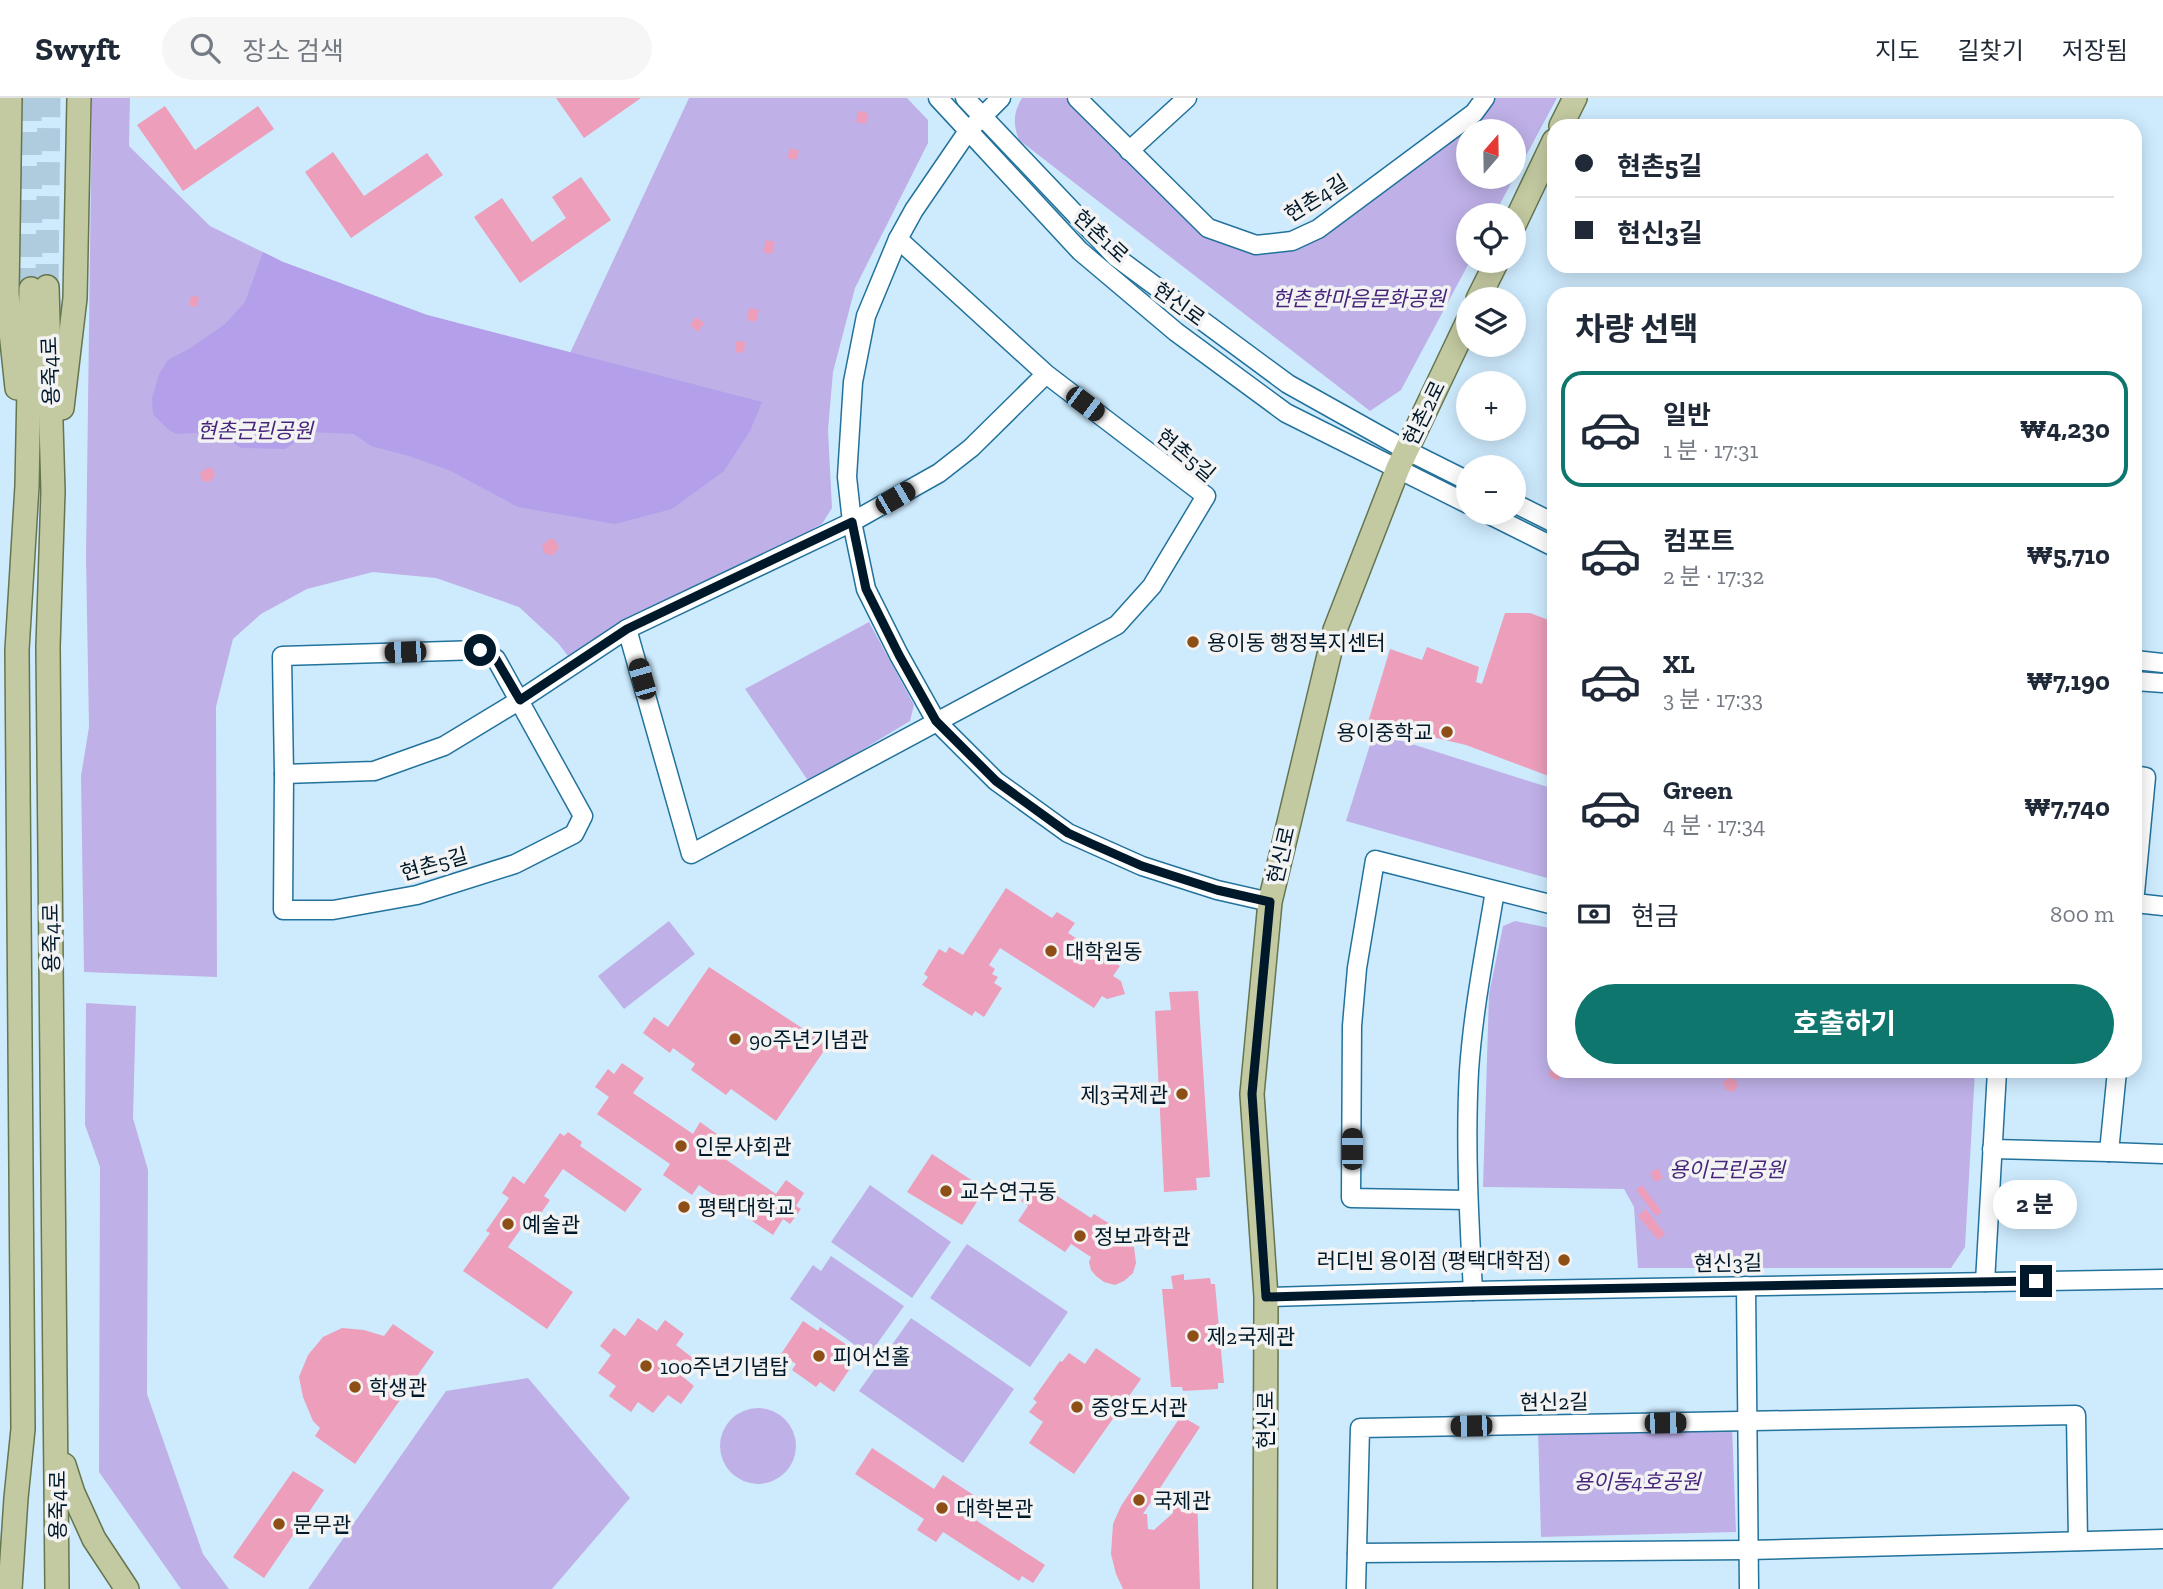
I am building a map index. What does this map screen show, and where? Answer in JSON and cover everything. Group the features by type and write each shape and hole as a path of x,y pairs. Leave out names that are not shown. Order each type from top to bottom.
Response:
{"main road":[{"path":"9,98 7,295 27,486"},
{"path":"53,491 75,298 79,98"},
{"path":"1564,119 1574,98"},
{"path":"1524,203 1547,156"},
{"name":"용죽4로","path":"10,1589 23,1429 17,650 39,288 53,491 48,647 57,1589"},
{"name":"현촌2로","path":"1402,459 1456,346"},
{"name":"현신로","path":"1265,1589 1266,1297 1252,1094 1270,902 1335,629 1402,459"},
{"path":"0,1488 23,1429"},
{"path":"57,1443 73,1493 94,1539 127,1589"}],"street":[{"name":"현촌1로","path":"938,98 1080,251 1176,332 1286,413 1402,459"},
{"name":"현신로","path":"964,98 1116,257 1288,384 1456,496"},
{"path":"1001,98 968,131 914,210 898,239 866,316 853,382 847,477 852,522 866,589 936,721 996,781 1068,833 1142,866 1217,890 1270,902"},
{"name":"현촌4길","path":"1077,98 1208,228 1256,245 1292,241 1318,229 1474,113 1485,98"},
{"path":"1129,151 1187,98"},
{"name":"현촌5길","path":"627,629 691,854 1117,625 1152,586 1206,496 1046,374 898,239"},
{"path":"284,774 374,771 444,746 520,700 627,629 852,522 939,473 971,448 1046,374"},
{"name":"현신로","path":"1402,459 1456,477"},
{"path":"1526,509 1547,520"},
{"path":"1510,525 1547,544"},
{"name":"현촌5길","path":"480,650 496,659 583,816 574,834 515,864 417,895 333,910 283,910 284,774 282,656 480,650"},
{"path":"2142,661 2163,663"},
{"path":"2142,682 2163,683"},
{"path":"2142,776 2146,777 2142,819"},
{"path":"1468,1200 1351,1198 1352,1027 1357,968 1375,860 1547,903"},
{"path":"1473,1291 1468,1200 1469,1071 1495,891"},
{"path":"2142,904 2163,906"},
{"path":"1985,1282 1997,1078"},
{"path":"2109,1152 2116,1078"},
{"path":"1992,1149 2163,1154"},
{"name":"현신3길","path":"1266,1297 2163,1279"},
{"path":"1746,1286 1748,1589"},
{"name":"현신2길","path":"1356,1589 1360,1428 2076,1415 2078,1541"},
{"path":"1357,1553 1748,1550 2163,1539"}],"green space":[{"name":"현촌근린공원","path":"92,98 130,98 129,146 210,226 283,262 427,315 570,353 689,98 907,98 928,120 928,143 855,288 833,372 828,430 832,508 822,524 571,660 558,643 519,607 436,578 373,572 307,589 261,614 233,639 216,707 217,977 84,972 81,776 89,727 86,558"},
{"name":"현촌한마음문화공원","path":"1022,98 1077,98 1208,228 1256,245 1289,241 1456,119 1456,189 1508,189 1500,203 1456,203 1456,273 1464,273 1401,390 1370,411 1019,140 1015,119"},
{"name":"현촌한마음문화공원","path":"1485,98 1557,98 1526,156 1526,119 1456,119"},
{"path":"263,252 283,262 427,315 762,402 750,431 724,471 672,509 615,524 518,507 451,471 371,446 354,434 310,432 285,449 241,448 230,441 200,433 176,434 153,414 152,399 159,374 168,360 225,324 245,302"},
{"path":"869,622 914,705 910,721 809,782 745,689"},
{"path":"1374,732 1547,787 1547,878 1346,821"},
{"path":"669,921 695,954 624,1009 598,976"},
{"name":"용이근린공원","path":"1515,921 1547,928 1547,1078 1975,1078 1965,1247 1951,1268 1638,1268 1634,1207 1624,1189 1483,1187 1489,994 1503,926"},
{"path":"86,1003 136,1006 133,1118 148,1170 147,1394 203,1554 229,1589 181,1589 99,1472 100,1167 85,1125"},
{"path":"870,1185 951,1242 912,1298 831,1242"},
{"path":"967,1244 1068,1312 1030,1367 930,1298"},
{"path":"831,1256 904,1306 869,1355 790,1299 813,1265 821,1271"},
{"path":"911,1318 1014,1389 963,1463 859,1391"},
{"path":"528,1378 630,1498 552,1589 308,1589 446,1391"},
{"path":"751,1408 765,1408 779,1414 790,1425 794,1431 794,1461 785,1473 773,1482 751,1484 737,1478 726,1467 720,1453 720,1439 726,1425 737,1414"},
{"name":"용이동4호공원","path":"1732,1425 1736,1532 1541,1537 1538,1430"}],"building":[{"path":"556,98 641,98 584,138"},
{"path":"165,106 195,150 258,106 274,129 183,191 137,125"},
{"path":"858,111 868,113 866,124 856,122"},
{"path":"790,148 799,151 796,160 787,158"},
{"path":"333,152 364,196 427,153 443,175 351,238 305,172"},
{"path":"581,177 611,220 520,283 474,217 502,198 532,242 566,218 552,197"},
{"path":"766,240 775,242 772,254 763,252"},
{"path":"191,296 199,297 197,307 189,306"},
{"path":"749,308 759,310 756,322 747,320"},
{"path":"696,317 704,323 698,332 690,325"},
{"path":"736,341 745,342 744,353 735,352"},
{"path":"212,468 215,475 210,482 202,481 200,473"},
{"path":"549,539 555,540 559,548 553,555 545,554 542,546"},
{"path":"1505,613 1530,613 1547,619 1547,775 1466,745 1368,722 1390,649 1422,660 1427,647 1479,667 1476,682 1482,684"},
{"name":"대학원동","path":"1006,888 1052,918 1057,912 1075,923 1068,933 1120,966 1113,976 1121,981 1125,994 1107,999 1102,996 1094,1008 1000,948 989,965 995,969 992,974 998,977 994,983 1002,988 984,1017 975,1011 972,1016 922,985 928,977 924,974 939,949 946,953 949,947 963,955"},
{"name":"90주년기념관","path":"709,967 828,1045 776,1121 731,1089 726,1095 691,1070 695,1064 673,1048 670,1053 643,1033 654,1017 668,1027"},
{"name":"제3국제관","path":"1198,991 1210,1177 1196,1178 1197,1190 1164,1192 1155,1011 1171,1010 1169,992"},
{"name":"인문사회관","path":"622,1063 644,1078 633,1093 693,1134 700,1122 724,1139 715,1152 776,1194 786,1180 804,1193 796,1206 801,1209 790,1224 783,1219 773,1235 699,1185 692,1195 663,1175 670,1164 597,1114 609,1097 595,1087 608,1069 614,1074"},
{"path":"1728,1078 1736,1080 1738,1086 1733,1092 1726,1090 1723,1082"},
{"name":"예술관","path":"568,1132 582,1142 580,1146 642,1189 625,1212 563,1169 544,1196 550,1200 539,1216 533,1212 508,1247 573,1292 547,1329 463,1271 490,1233 486,1231 509,1198 502,1193 513,1176 524,1184 560,1133 564,1136"},
{"name":"교수연구동","path":"932,1154 985,1189 962,1225 907,1192"},
{"path":"1658,1168 1663,1178 1655,1182 1650,1173"},
{"path":"1642,1185 1662,1212 1656,1216 1636,1190"},
{"name":"정보과학관","path":"1042,1186 1091,1218 1094,1214 1110,1224 1108,1228 1134,1247 1136,1263 1133,1273 1115,1285 1104,1282 1091,1270 1091,1257 1071,1244 1065,1252 1018,1221 1028,1206 1021,1201 1031,1187 1038,1191"},
{"path":"1646,1209 1665,1234 1658,1240 1638,1216"},
{"name":"제2국제관","path":"1184,1274 1184,1280 1210,1278 1211,1284 1215,1284 1224,1383 1218,1383 1218,1389 1183,1391 1182,1387 1171,1387 1162,1289 1173,1289 1171,1276"},
{"name":"100주년기념탑","path":"638,1318 657,1331 665,1320 684,1334 676,1345 694,1359 682,1376 694,1386 681,1404 668,1395 653,1413 638,1402 631,1412 609,1396 616,1386 598,1373 611,1355 600,1346 614,1328 625,1336"},
{"name":"피어선홀","path":"803,1321 818,1331 820,1327 847,1345 845,1348 858,1357 834,1392 820,1382 816,1387 792,1370 796,1364 781,1354"},
{"name":"학생관","path":"393,1324 434,1352 355,1464 315,1436 320,1428 313,1421 303,1397 299,1377 308,1355 323,1337 342,1328 364,1330 384,1336"},
{"name":"중앙도서관","path":"1096,1348 1141,1379 1074,1474 1029,1443 1043,1422 1029,1412 1037,1402 1033,1399 1060,1361 1069,1353 1085,1364"},
{"name":"국제관","path":"1181,1416 1200,1427 1143,1514 1147,1514 1148,1529 1154,1530 1173,1513 1174,1494 1197,1493 1200,1589 1123,1589 1111,1554 1113,1524 1121,1506"},
{"name":"대학본관","path":"872,1448 934,1489 943,1475 981,1500 971,1517 1045,1565 1033,1583 1022,1576 1019,1581 943,1532 936,1542 917,1530 924,1519 855,1474"},
{"name":"문무관","path":"293,1471 324,1490 264,1578 233,1557"}],"tunnel":[{"path":"30,98 31,289"},
{"path":"47,287 49,98"}],"place":[{"name":"용이동 행정복지센터","path":"1193,642"},
{"name":"용이중학교","path":"1447,732"},
{"name":"대학원동","path":"1051,951"},
{"name":"90주년기념관","path":"735,1039"},
{"name":"제3국제관","path":"1182,1094"},
{"name":"인문사회관","path":"681,1146"},
{"name":"교수연구동","path":"946,1191"},
{"name":"평택대학교","path":"684,1207"},
{"name":"예술관","path":"508,1224"},
{"name":"정보과학관","path":"1080,1236"},
{"name":"러디빈 용이점 (평택대학점)","path":"1564,1260"},
{"name":"제2국제관","path":"1193,1336"},
{"name":"피어선홀","path":"819,1356"},
{"name":"100주년기념탑","path":"646,1366"},
{"name":"학생관","path":"355,1387"},
{"name":"중앙도서관","path":"1077,1407"},
{"name":"국제관","path":"1139,1500"},
{"name":"대학본관","path":"942,1508"},
{"name":"문무관","path":"279,1524"}],"route":[{"path":"480,650 496,659 520,700 627,629 852,522 866,589 899,655 936,721 996,781 1068,833 1092,844 1142,866 1217,890 1270,902 1252,1094 1266,1297 2036,1281"}]}
